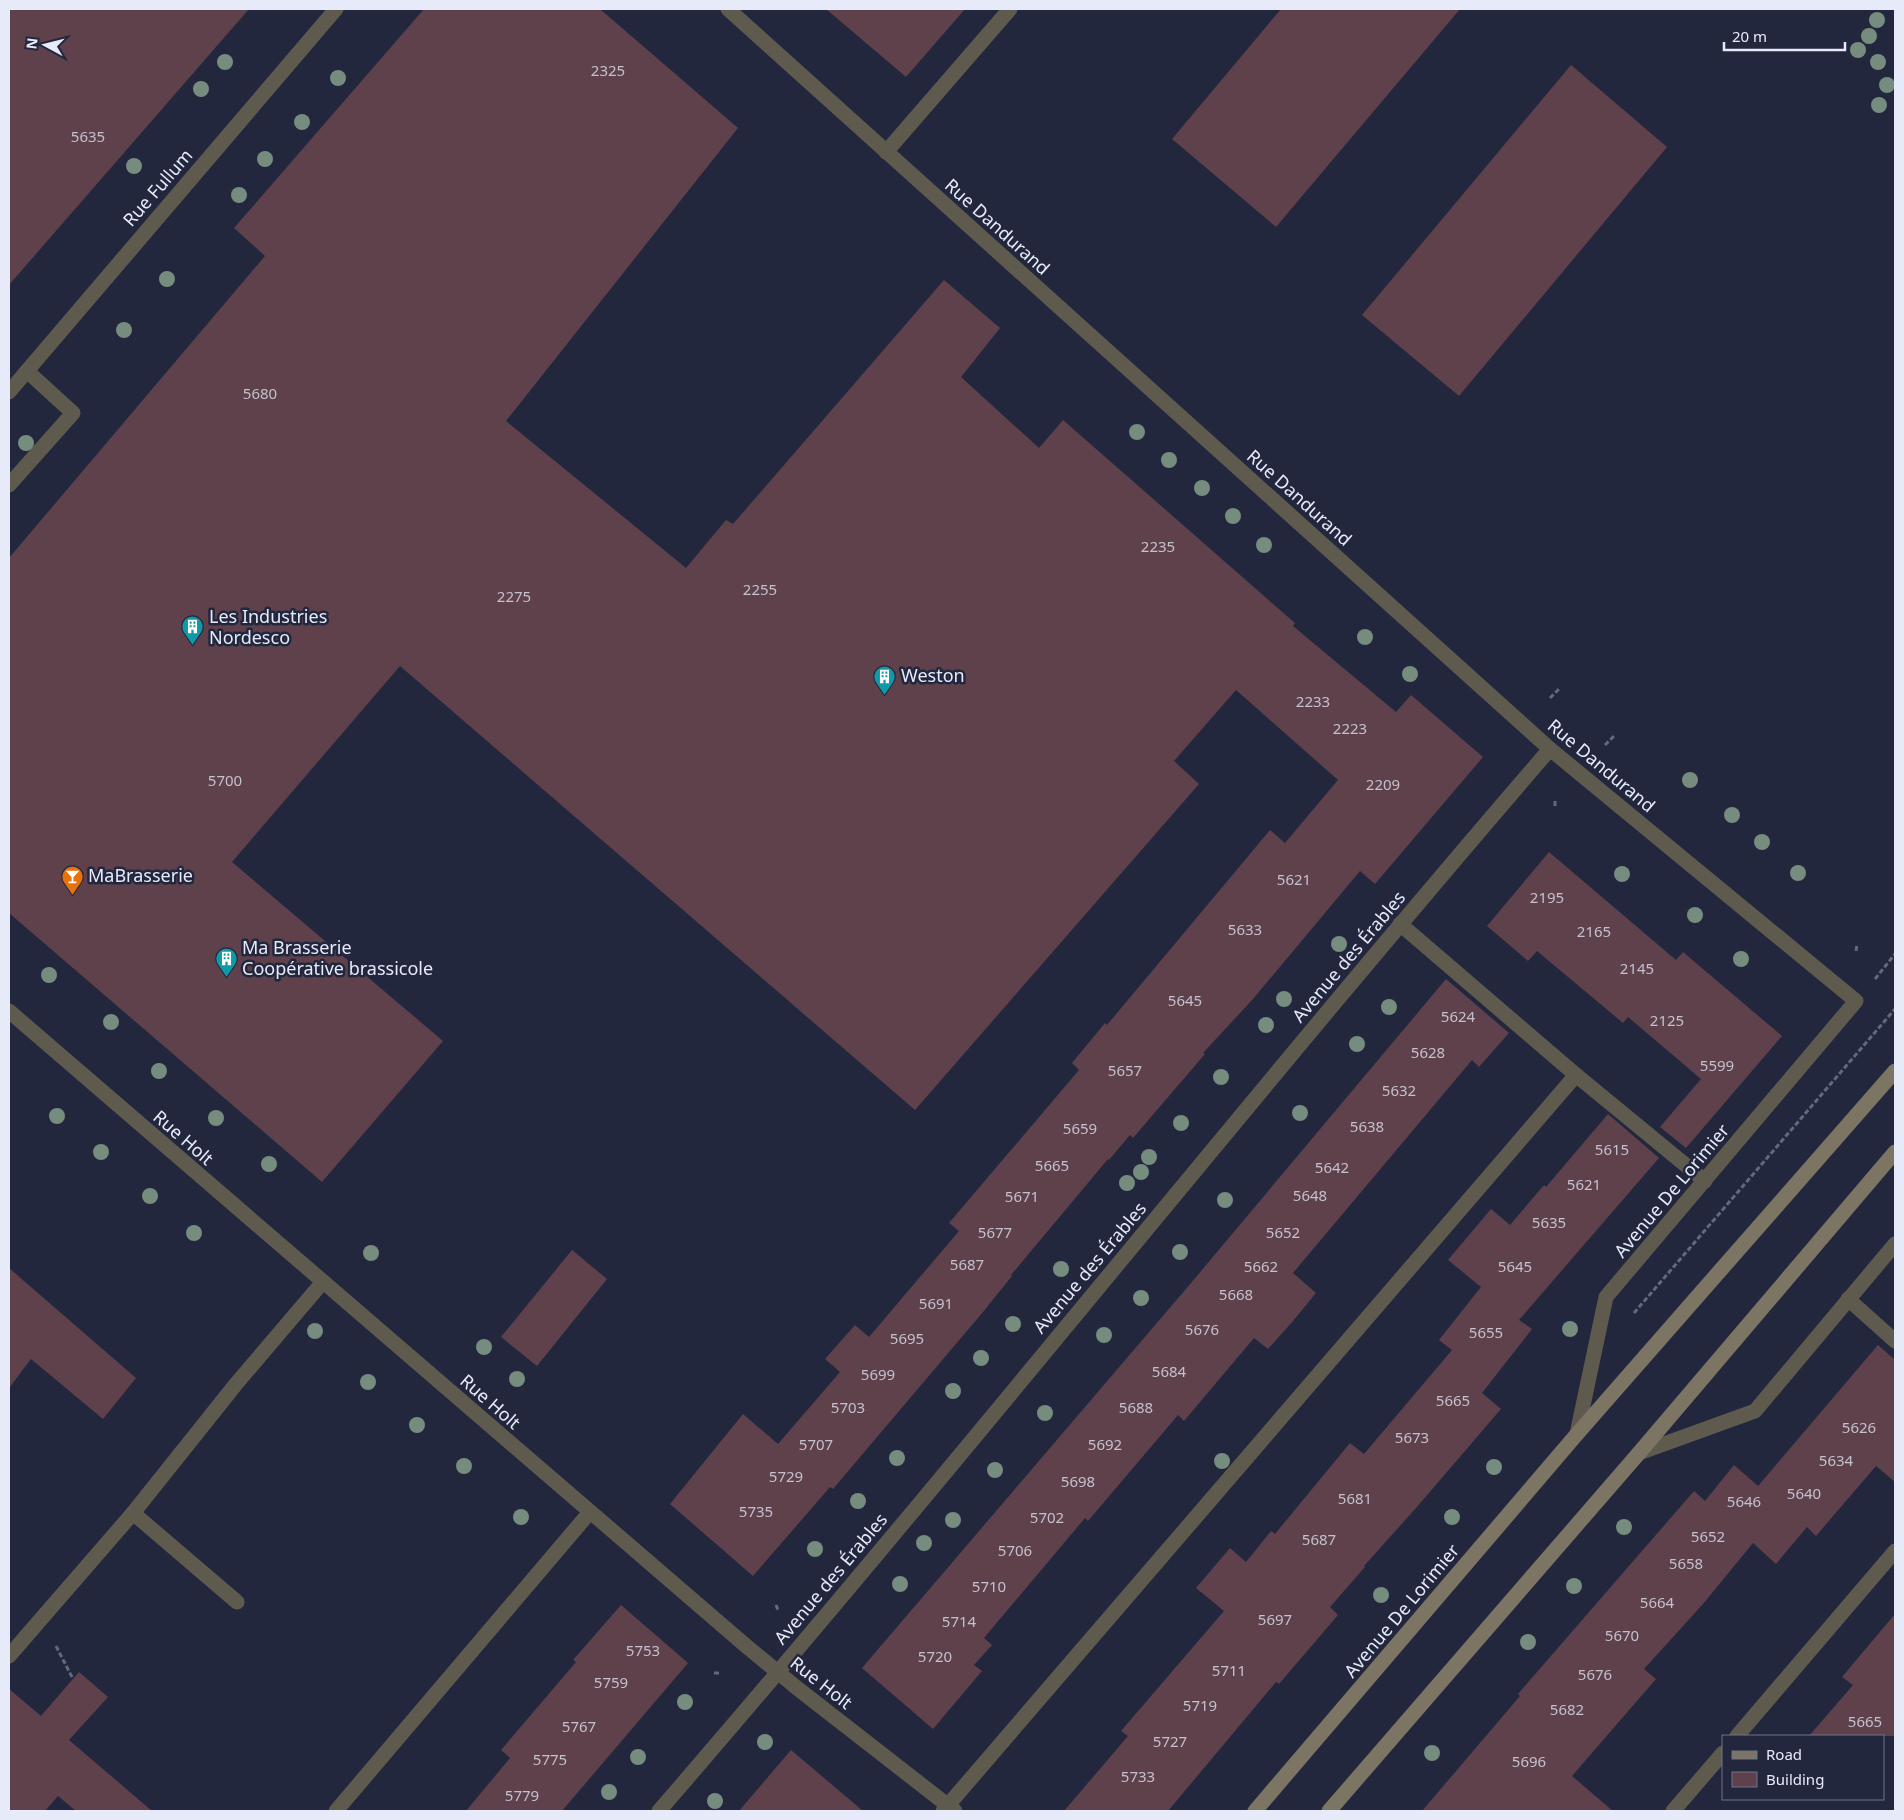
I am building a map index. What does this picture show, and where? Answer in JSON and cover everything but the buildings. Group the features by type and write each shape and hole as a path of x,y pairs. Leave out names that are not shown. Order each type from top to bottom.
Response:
{"main road":[{"name":"Avenue De Lorimier","path":"1255,1811 1577,1434 1895,1071"},
{"path":"1329,1811 1639,1453 1895,1152"}],"street":[{"name":"Rue Fullum","path":"9,392 336,9"},
{"name":"Rue Dandurand","path":"728,9 1550,749 1856,1001"},
{"path":"886,152 1010,9"},
{"path":"9,486 73,413 27,371"},
{"name":"Avenue des Érables","path":"659,1811 778,1673 1400,924 1550,749"},
{"path":"1400,924 1576,1075 1704,1181"},
{"name":"Avenue De Lorimier","path":"1577,1434 1606,1297 1856,1001"},
{"name":"Rue Holt","path":"9,1011 322,1283 778,1673 949,1809"},
{"path":"949,1809 1576,1075"},
{"path":"1639,1453 1755,1411 1895,1244"},
{"path":"9,1656 133,1513 236,1384 322,1283"},
{"path":"1848,1299 1895,1341"},
{"path":"336,1811 590,1512"},
{"path":"133,1513 237,1602"},
{"path":"1738,1735 1895,1551"},
{"path":"1673,1811 1722,1754"}],"path":[{"path":"1550,698 1560,688"},
{"path":"1605,745 1614,736"},
{"path":"1555,801 1555,806"},
{"path":"1856,951 1857,945"},
{"path":"1634,1313 1895,1009"},
{"path":"776,1604 778,1610"},
{"path":"714,1673 719,1673"}],"place":[{"name":"Les Industries Nordesco","path":"193,646"},
{"name":"Weston","path":"885,695"},
{"name":"MaBrasserie","path":"72,895"},
{"name":"Ma Brasserie Coopérative brassicole","path":"226,977"}]}
